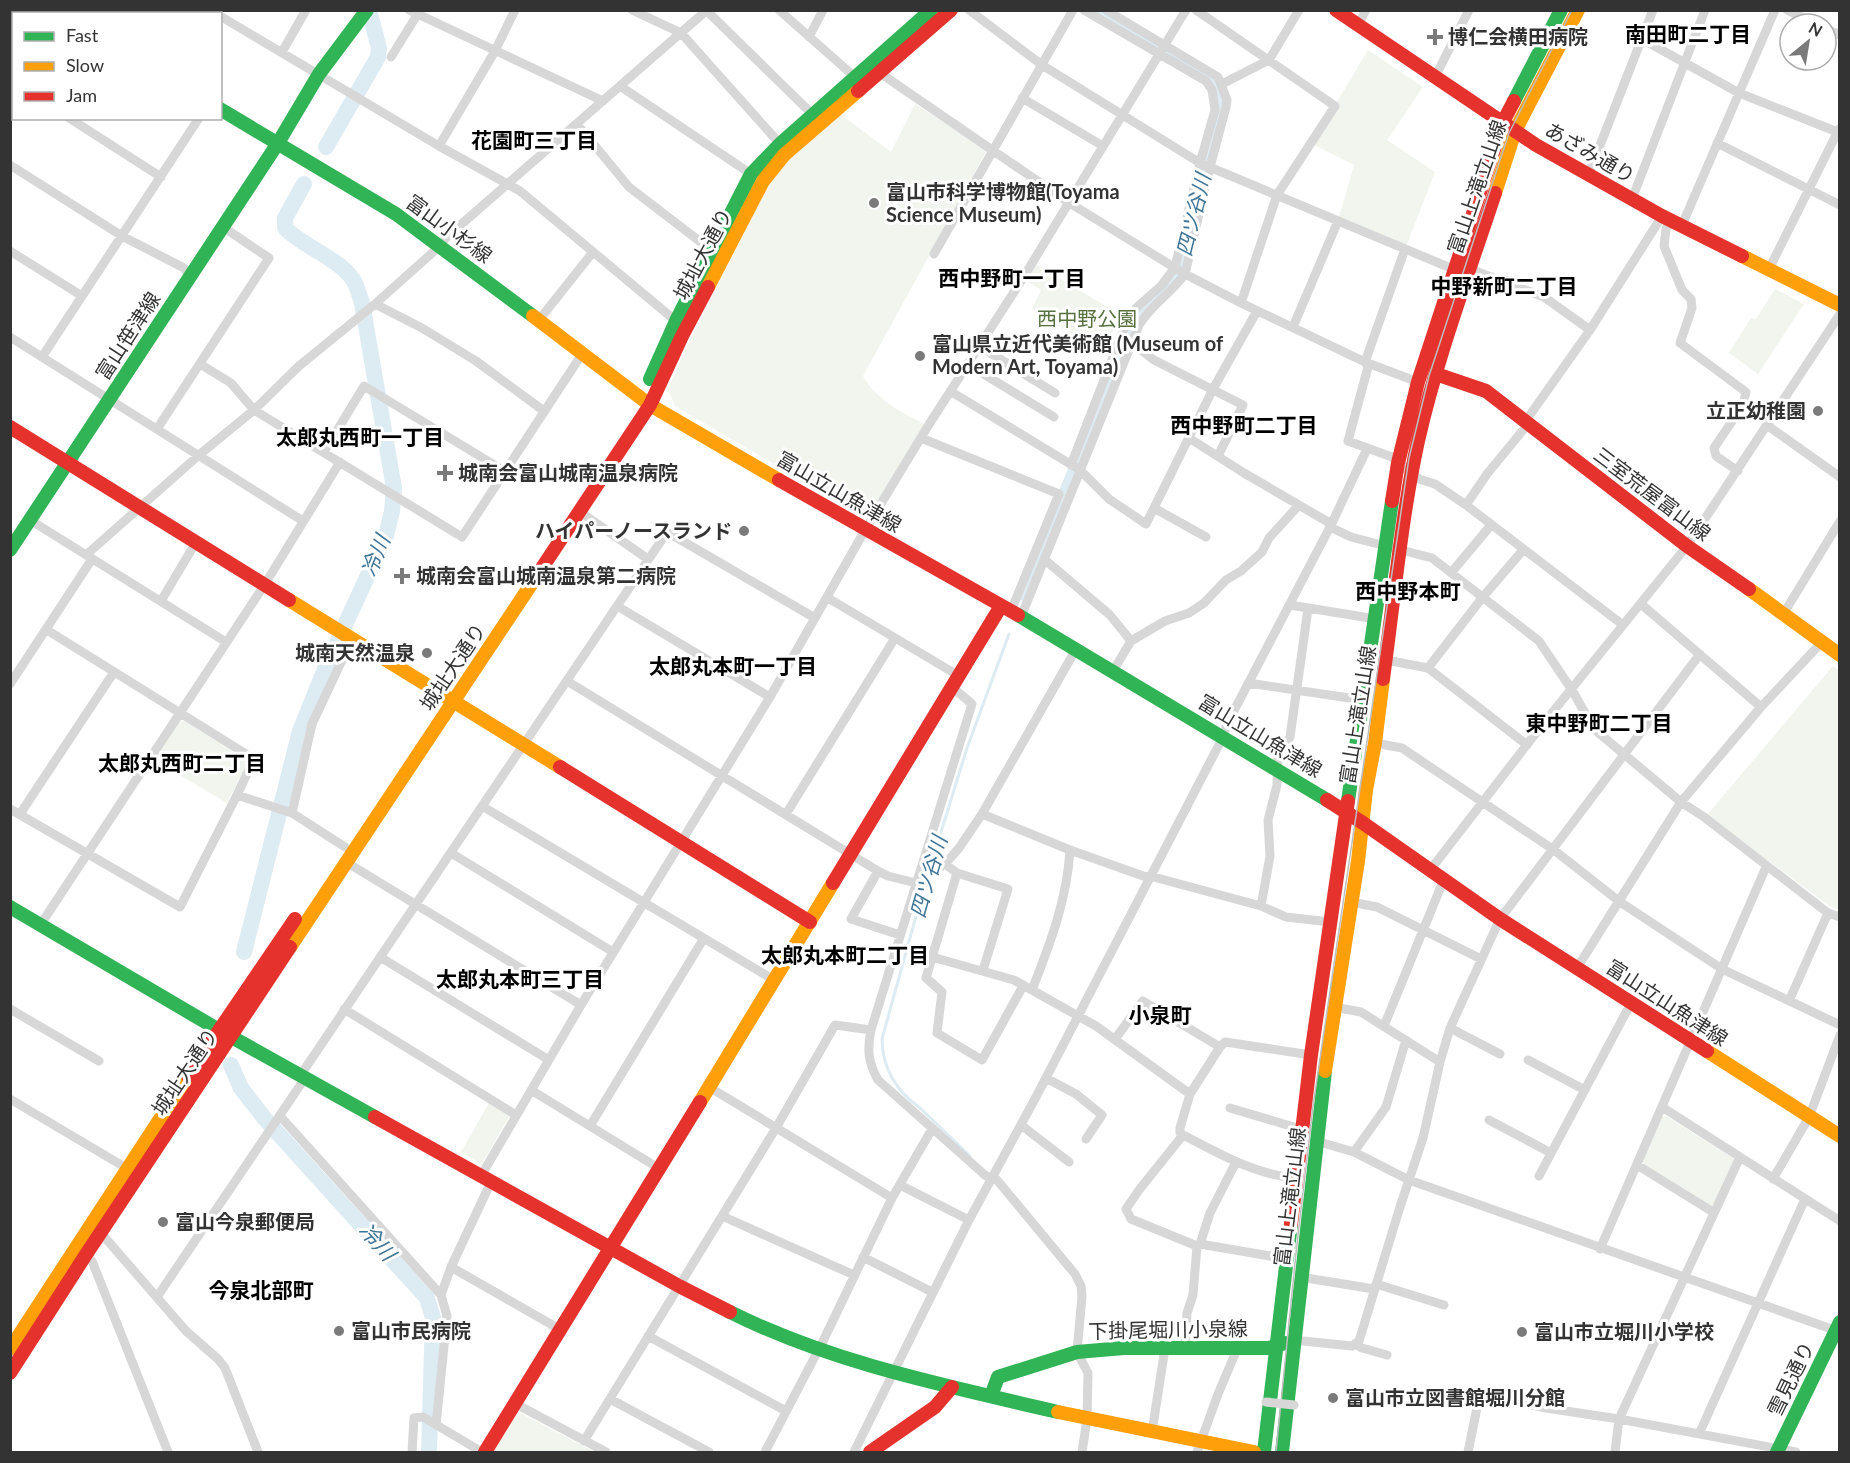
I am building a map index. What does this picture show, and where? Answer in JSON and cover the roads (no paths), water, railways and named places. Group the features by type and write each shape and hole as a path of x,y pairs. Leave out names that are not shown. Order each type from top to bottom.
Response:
{"main road":[{"path":"59,10 66,12"},
{"name":"富山笹津線","path":"10,550 278,143 318,74 366,10"},
{"name":"城址大通り","path":"10,1349 219,1030 345,855 646,402 676,321 751,174 780,144 931,10"},
{"name":"城址大通り","path":"449,700 580,512 646,402 763,181 784,155 951,10"},
{"name":"あざみ通り","path":"1336,10 1515,131 1588,176 1839,305"},
{"name":"富山上滝立山線","path":"1282,1452 1300,1277 1334,1007 1375,743 1400,550 1426,405 1515,131 1578,10"},
{"name":"富山上滝立山線","path":"1264,1452 1311,1055 1398,463 1418,382 1503,122 1559,12"},
{"name":"富山小杉線","path":"222,110 396,214 646,402"},
{"name":"三室荒屋富山線","path":"1436,374 1486,391 1687,546 1784,613 1839,655"},
{"name":"富山立山魚津線","path":"646,402 865,530 1076,649 1346,812 1431,869 1500,920 1839,1137"},
{"path":"10,428 810,921"},
{"path":"484,1452 611,1249 955,682 1011,611"},
{"name":"城址大通り","path":"10,1372 231,1038 345,855"},
{"path":"11,909 231,1038 611,1249 743,1318 818,1349 952,1387 1152,1432 1199,1447 1254,1452"},
{"name":"雪見通り","path":"1778,1451 1838,1328"},
{"name":"下掛尾堀川小泉線","path":"991,1396 998,1377 1077,1352 1124,1348 1269,1348 1293,1340"},
{"path":"870,1452 935,1409 946,1399 952,1387"}],"street":[{"path":"282,52 306,10"},
{"path":"440,146 495,51 514,10"},
{"path":"632,10 646,13 681,33 780,144"},
{"path":"10,684 47,630 89,557 140,507 254,410 299,366 375,304 707,10 813,115"},
{"path":"779,10 856,78"},
{"path":"809,37 823,10"},
{"path":"969,10 1042,65 1200,163 1454,268"},
{"path":"934,254 1073,10"},
{"path":"1071,465 1122,335 1136,308 1162,285 1175,267 1215,110 1212,90 1206,81 1084,10"},
{"path":"1011,611 1044,559 1144,315 1175,287 1185,274 1210,167 1227,107 1222,84 1218,77 1106,10"},
{"path":"441,1296 486,1179 516,1115 770,697 865,530 950,391 1023,278 1186,10"},
{"path":"1196,10 1335,106 1278,195 1241,303"},
{"path":"1222,84 1269,60 1299,10"},
{"path":"1358,25 1366,10"},
{"path":"1435,77 1468,10"},
{"path":"1588,176 1653,10"},
{"path":"1632,199 1705,10"},
{"path":"1466,505 1590,330 1672,220 1717,144 1775,10"},
{"path":"391,57 413,13 603,101"},
{"path":"222,17 520,191 676,321"},
{"path":"1642,39 1739,93 1839,131 1769,269"},
{"path":"880,73 1068,202 1185,274 1365,362 1418,382"},
{"path":"620,86 751,174"},
{"path":"1022,98 1103,146"},
{"path":"72,120 161,177"},
{"path":"42,357 198,120"},
{"path":"577,124 629,187 711,250"},
{"path":"1717,144 1839,205"},
{"path":"10,165 122,236 184,268 190,277"},
{"path":"1293,327 1338,220"},
{"path":"1672,220 1666,228 1664,246 1682,290 1691,299 1692,308 1680,343 1746,392 1743,405 1714,448 1716,456 1738,471"},
{"path":"157,429 269,258 223,227"},
{"path":"1405,249 1365,362 1368,367 1348,441 1392,457 1412,474 1435,484 1466,505 1623,626"},
{"path":"10,251 82,296"},
{"path":"539,320 593,252"},
{"path":"1470,269 1544,297 1590,330"},
{"path":"375,304 422,328 476,361 544,411"},
{"path":"950,391 1080,470 1109,499 1146,524 1213,389 1257,311"},
{"path":"1431,869 1687,546 1768,426 1839,314"},
{"path":"1122,335 1154,360 1244,405 1218,456"},
{"path":"10,337 303,521"},
{"path":"979,346 1055,393"},
{"path":"200,364 231,383 254,410 462,537 582,354"},
{"path":"967,364 1054,417"},
{"path":"324,452 364,387 506,472"},
{"path":"1768,426 1839,477"},
{"path":"921,438 1059,495 1011,611"},
{"path":"1189,438 1328,522 1330,527 1351,537 1432,558 1539,640 1594,729 1681,802 1704,817 1828,913 1839,917"},
{"path":"854,1452 932,1292 1079,1016 1223,737 1227,724 1330,527 1367,449"},
{"path":"40,924 88,855 264,585 340,462"},
{"path":"1113,671 1131,641 1165,621 1189,613 1204,603 1226,580 1241,571 1262,552 1269,538 1299,505"},
{"path":"1154,508 1206,537"},
{"path":"580,512 648,559"},
{"path":"30,520 226,642"},
{"path":"1784,613 1839,521"},
{"path":"1451,573 1491,525"},
{"path":"157,1297 280,1116 344,1009 667,532 815,618"},
{"path":"161,601 196,542"},
{"path":"1428,668 1482,598 1523,550"},
{"path":"1044,559 1110,615 1131,641"},
{"path":"828,598 895,638 955,682 972,704 871,1030 868,1054 870,1065 878,1080 986,1176 997,1180 1075,1274 1081,1286 1082,1296 1077,1352 1088,1373 1087,1419 1082,1452"},
{"path":"1641,604 1761,707"},
{"path":"1290,605 1376,619"},
{"path":"618,606 770,697"},
{"path":"1261,906 1270,855 1268,820 1277,784 1278,755 1290,737 1308,609"},
{"path":"10,809 180,907 254,759 47,630"},
{"path":"292,813 312,724 345,635"},
{"path":"786,814 895,638"},
{"path":"1577,968 1681,802 1761,707 1822,642"},
{"path":"567,681 878,871 916,883 945,864 959,848 982,814 1076,649"},
{"path":"1293,1340 1352,1346 1359,1341 1423,1138 1450,1028 1500,920 1700,654"},
{"path":"1386,660 1428,668 1527,745"},
{"path":"20,814 114,672"},
{"path":"1248,683 1363,700"},
{"path":"1375,743 1402,748 1554,850 1620,902 1722,969 1839,1025"},
{"path":"237,795 292,813 345,855 416,904 581,1005"},
{"path":"482,806 774,980"},
{"path":"982,814 1070,850 1146,877 1150,876 1261,906 1286,917 1330,922"},
{"path":"1032,990 1056,927 1068,875 1070,850"},
{"path":"451,853 613,952"},
{"path":"945,864 957,873 1008,889 983,970"},
{"path":"1600,1249 1766,867"},
{"path":"878,871 851,919 900,936"},
{"path":"957,873 926,978 942,992 937,1033 982,1060 1023,986"},
{"path":"1384,1026 1444,879"},
{"path":"1351,902 1377,907 1481,959"},
{"path":"1789,1001 1828,913"},
{"path":"590,1126 704,938"},
{"path":"380,957 549,1060"},
{"path":"932,957 1014,980 1079,1016 1190,1094"},
{"path":"1114,1040 1143,1001 1220,1047"},
{"path":"1539,1176 1631,1003"},
{"path":"1334,1007 1361,1012 1440,1062"},
{"path":"10,1009 99,1061"},
{"path":"344,1009 516,1115"},
{"path":"584,1441 776,1128 835,1025 871,1030"},
{"path":"1450,1028 1500,1054"},
{"path":"1773,1179 1809,1117 1839,1035"},
{"path":"1354,1152 1386,1107 1406,1040"},
{"path":"1296,1178 1260,1172 1236,1162 1183,1135 1180,1133 1180,1128 1190,1094 1225,1042 1311,1055"},
{"path":"1528,1060 1585,1090"},
{"path":"1046,1078 1076,1094 1102,1115 1086,1139"},
{"path":"709,1087 892,1198"},
{"path":"531,1090 660,1168"},
{"path":"10,1099 128,1169"},
{"path":"1662,1107 1839,1221"},
{"path":"1230,1108 1294,1127"},
{"path":"280,1116 441,1296 447,1316 436,1425"},
{"path":"1489,1120 1551,1153"},
{"path":"1021,1125 1069,1162"},
{"path":"765,1452 892,1198 932,1129"},
{"path":"1183,1135 1138,1190 1126,1209 1131,1218 1199,1245 1287,1259"},
{"path":"1316,1141 1354,1152 1409,1180 1600,1249 1838,1328"},
{"path":"1615,1452 1619,1419 1740,1157"},
{"path":"1185,1347 1187,1313 1193,1295 1199,1245 1210,1213 1236,1162"},
{"path":"1637,1165 1713,1212"},
{"path":"900,1185 969,1220"},
{"path":"1699,1434 1805,1199"},
{"path":"722,1216 854,1275"},
{"path":"101,1233 186,1331 225,1368 258,1452"},
{"path":"85,1256 92,1261 168,1452"},
{"path":"863,1257 932,1292"},
{"path":"451,1267 561,1330"},
{"path":"1300,1277 1375,1286 1444,1305"},
{"path":"648,1336 786,1411"},
{"path":"1355,1344 1387,1355"},
{"path":"1199,1447 1238,1347"},
{"path":"1152,1432 1165,1348"},
{"path":"1468,1452 1478,1403 1486,1395 1546,1408 1699,1434 1778,1451 1796,1452"},
{"path":"610,1399 709,1452"},
{"path":"1266,1402 1294,1405"},
{"path":"516,1404 606,1452"},
{"path":"412,1452 414,1418 423,1417 484,1452"}],"waterway":[{"name":"冷川","path":"326,147 378,57 379,48 369,10"},
{"name":"四ツ谷川","path":"1025,593 1082,456 1131,325 1141,310 1167,289 1179,273 1203,169 1221,108 1216,85 1211,79 1096,10"},
{"name":"冷川","path":"244,952 300,731 327,664 386,536 392,511 394,488 362,303 356,285 343,268 285,228 285,218 304,184"},
{"name":"四ツ谷川","path":"929,871 967,748 1009,634"},
{"name":"四ツ谷川","path":"926,880 882,1039 883,1049 888,1069 897,1086 970,1156"},
{"name":"冷川","path":"231,1065 241,1088 265,1119 427,1298 433,1318 429,1452"}],"tram line":[{"path":"1276,1452 1313,1106 1409,458 1429,376 1509,133 1572,10"}],"place":[{"name":"博仁会横田病院","path":"1435,37"},
{"name":"富山市科学博物館(Toyama Science Museum)","path":"874,203"},
{"name":"富山県立近代美術館 (Museum of Modern Art, Toyama)","path":"920,356"},
{"name":"立正幼稚園","path":"1818,411"},
{"name":"城南会富山城南温泉病院","path":"445,473"},
{"name":"ハイパーノースランド","path":"744,531"},
{"name":"城南会富山城南温泉第二病院","path":"402,576"},
{"name":"城南天然温泉","path":"427,653"},
{"name":"富山今泉郵便局","path":"163,1222"},
{"name":"富山市民病院","path":"339,1331"},
{"name":"富山市立堀川小学校","path":"1522,1332"},
{"name":"富山市立図書館堀川分館","path":"1333,1398"}],"district":[{"name":"南田町二丁目","path":"1688,35"},
{"name":"花園町三丁目","path":"534,141"},
{"name":"西中野町一丁目","path":"1012,279"},
{"name":"中野新町二丁目","path":"1504,287"},
{"name":"西中野町二丁目","path":"1244,426"},
{"name":"太郎丸西町一丁目","path":"360,438"},
{"name":"西中野本町","path":"1408,592"},
{"name":"太郎丸本町一丁目","path":"733,667"},
{"name":"東中野町二丁目","path":"1599,724"},
{"name":"太郎丸西町二丁目","path":"182,764"},
{"name":"太郎丸本町二丁目","path":"845,956"},
{"name":"太郎丸本町三丁目","path":"520,980"},
{"name":"小泉町","path":"1160,1016"},
{"name":"今泉北部町","path":"261,1291"}],"park label":[{"name":"西中野公園","path":"1087,319"}]}
